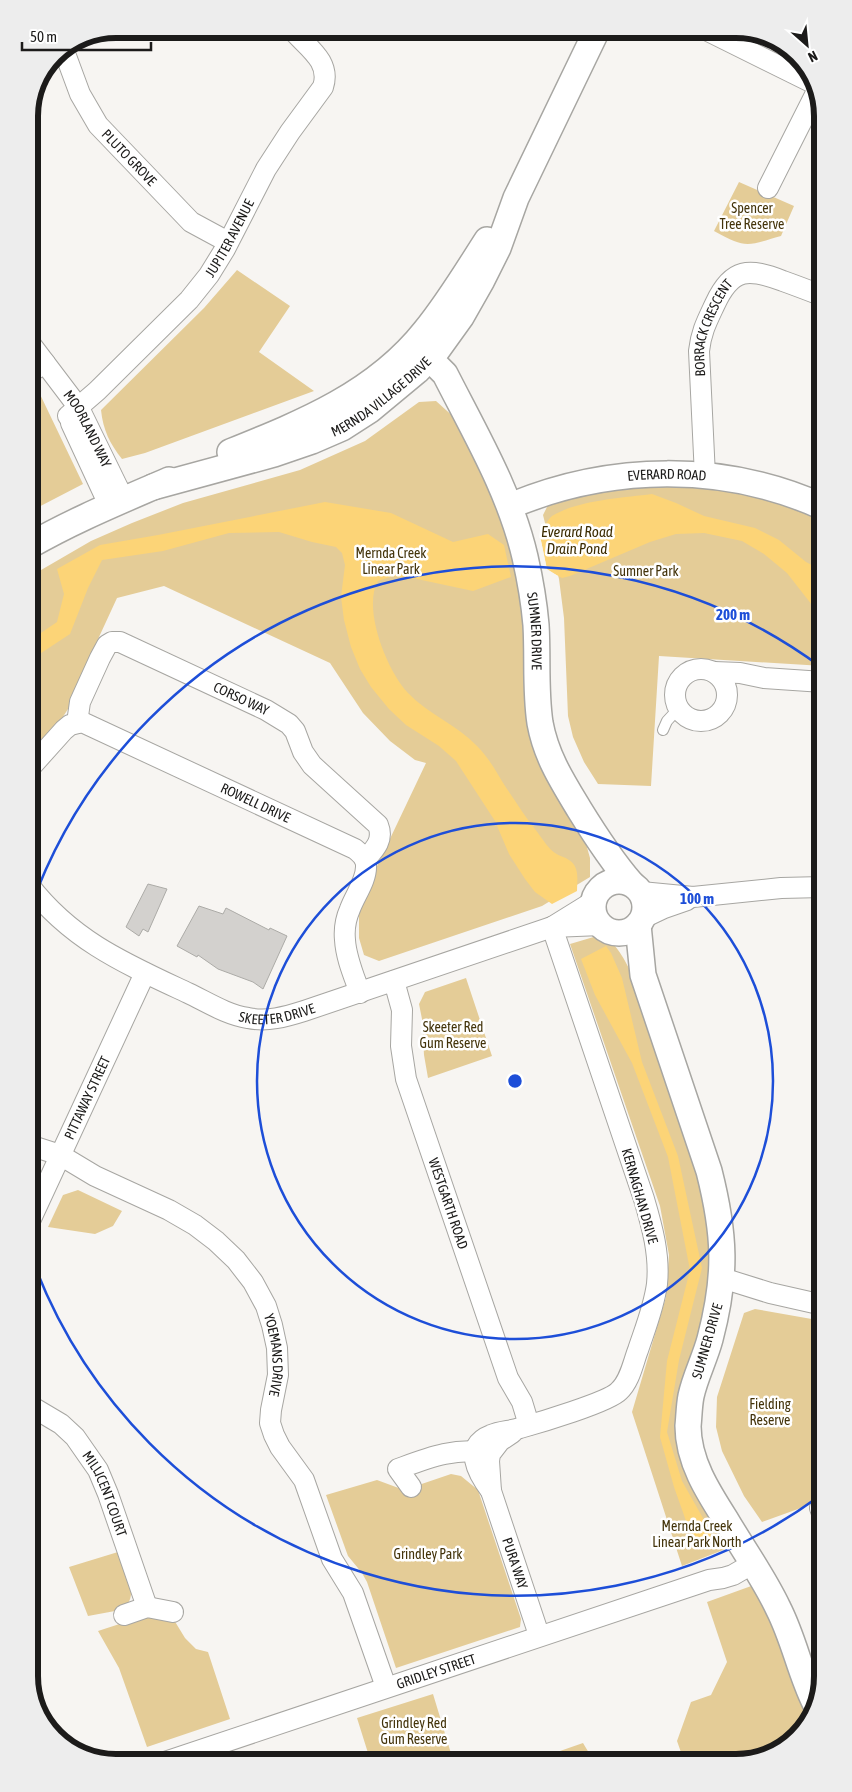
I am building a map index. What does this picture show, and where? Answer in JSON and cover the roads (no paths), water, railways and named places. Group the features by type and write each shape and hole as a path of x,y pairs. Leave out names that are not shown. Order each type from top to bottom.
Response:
{"street":[{"name":"JUPITER AVENUE","path":"73,412 189,300 214,268 266,169 290,132 324,87 326,80 324,66 299,37"},
{"name":"MERNDA VILLAGE DRIVE","path":"38,541 66,525 153,487 274,454 342,428 370,410 418,359 438,349 461,317 498,248 516,198 593,38"},
{"path":"722,38 807,81"},
{"name":"PLUTO GROVE","path":"66,55 80,94 98,125 191,222 228,242"},
{"path":"768,188 812,98"},
{"name":"BORRACK CRESCENT","path":"705,476 699,351 700,335 722,288 736,276 752,272 768,275 814,293"},
{"name":"SUMNER DRIVE","path":"418,359 445,374 510,506 519,533 530,582 536,623 536,682 540,722 550,760 593,834 614,864 636,888"},
{"name":"MOORLAND WAY","path":"38,369 73,412 116,502"},
{"name":"EVERARD ROAD","path":"510,506 534,495 560,488 611,477 654,473 705,476 759,484 787,492 814,503"},
{"name":"CORSO WAY","path":"77,723 80,702 100,658 107,645 112,642 120,642 266,710 289,724 295,731 303,752 312,765 378,825 380,830 378,843 365,860"},
{"path":"714,672 725,684 727,699 725,706 720,713 706,720 690,718 679,708 676,692 678,684 683,677 698,669 740,673 764,678 814,681"},
{"path":"727,699 746,682 764,678"},
{"name":"ROWELL DRIVE","path":"77,723 82,722 338,840 355,849 365,860"},
{"path":"38,759 64,730 77,723"},
{"name":"SUMNER DRIVE","path":"593,834 596,897"},
{"path":"360,993 349,962 345,934 349,910 365,873 365,860"},
{"path":"693,897 664,908 640,922 631,930 623,932 615,932 604,927 596,918 594,910 596,897 608,883 623,881 636,888 693,897 781,888 814,887"},
{"path":"636,888 645,905 640,922"},
{"name":"SKEETER DRIVE","path":"37,895 52,912 73,931 100,949 145,973 227,1011 246,1018 264,1020 289,1016 552,927 596,897"},
{"name":"SUMNER DRIVE","path":"640,922 643,975 709,1171 722,1232 721,1284 710,1340 691,1397 688,1428 692,1454 699,1475 778,1608 812,1695"},
{"name":"SKEETER DRIVE","path":"552,927 604,927"},
{"name":"KERNAGHAN DRIVE","path":"483,1452 524,1427 603,1400 620,1391 631,1370 652,1308 657,1284 657,1260 653,1231 644,1199 552,927"},
{"name":"SUMNER DRIVE","path":"604,927 643,975"},
{"name":"PITTAWAY STREET","path":"37,1204 145,973"},
{"name":"WESTGARTH ROAD","path":"389,983 392,1007 402,1026 401,1046 406,1079 508,1378 511,1406 524,1427"},
{"name":"YOEMANS DRIVE","path":"37,1150 169,1210 195,1225 236,1260 253,1282 266,1306 277,1348 278,1375 270,1410 270,1423 280,1447 304,1480 332,1559 353,1593 386,1686"},
{"path":"721,1284 814,1303"},
{"name":"MILLICENT COURT","path":"37,1410 61,1424 76,1437 98,1470 147,1607"},
{"path":"411,1486 398,1469 447,1452 483,1452"},
{"name":"PURA WAY","path":"483,1452 474,1459 476,1468 491,1491 539,1635"},
{"name":"GRIDLEY STREET","path":"188,1754 386,1686 709,1580 748,1557"},
{"path":"124,1615 147,1607 173,1612"}],"lane":[{"path":"663,730 667,721 679,708"}],"water":[{"name":"Everard Road Drain Pond","path":"652,494 704,516 755,528 779,540 814,566 814,607 787,573 764,554 742,541 704,533 676,534 650,542 562,578 547,570 540,536 552,516 574,506 614,498"},
{"path":"325,502 391,513 453,542 488,534 504,545 511,577 473,591 393,576 378,581 374,593 373,607 375,623 385,655 400,683 424,707 461,732 481,751 546,844 557,854 573,863 577,874 577,891 552,904 535,892 509,854 495,821 456,761 439,746 406,725 389,709 371,687 360,669 351,647 344,620 341,597 345,565 342,553 336,547 279,532 229,533 163,551 102,560 88,588 70,634 38,655 38,635 57,622 64,594 57,569 100,545"},
{"path":"606,946 622,978 642,1062 678,1156 702,1268 679,1360 667,1432 682,1481 708,1527 712,1540 703,1546 691,1535 674,1487 660,1437 667,1361 690,1270 668,1157 632,1063 595,995 581,959"}],"park label":[{"name":"Spencer Tree Reserve","path":"752,216"},
{"name":"Mernda Creek Linear Park","path":"391,562"},
{"name":"Sumner Park","path":"646,571"},
{"name":"Skeeter Red Gum Reserve","path":"453,1036"},
{"name":"Fielding Reserve","path":"770,1412"},
{"name":"Mernda Creek Linear Park North","path":"697,1534"},
{"name":"Grindley Park","path":"428,1554"},
{"name":"Grindley Red Gum Reserve","path":"414,1732"}]}
